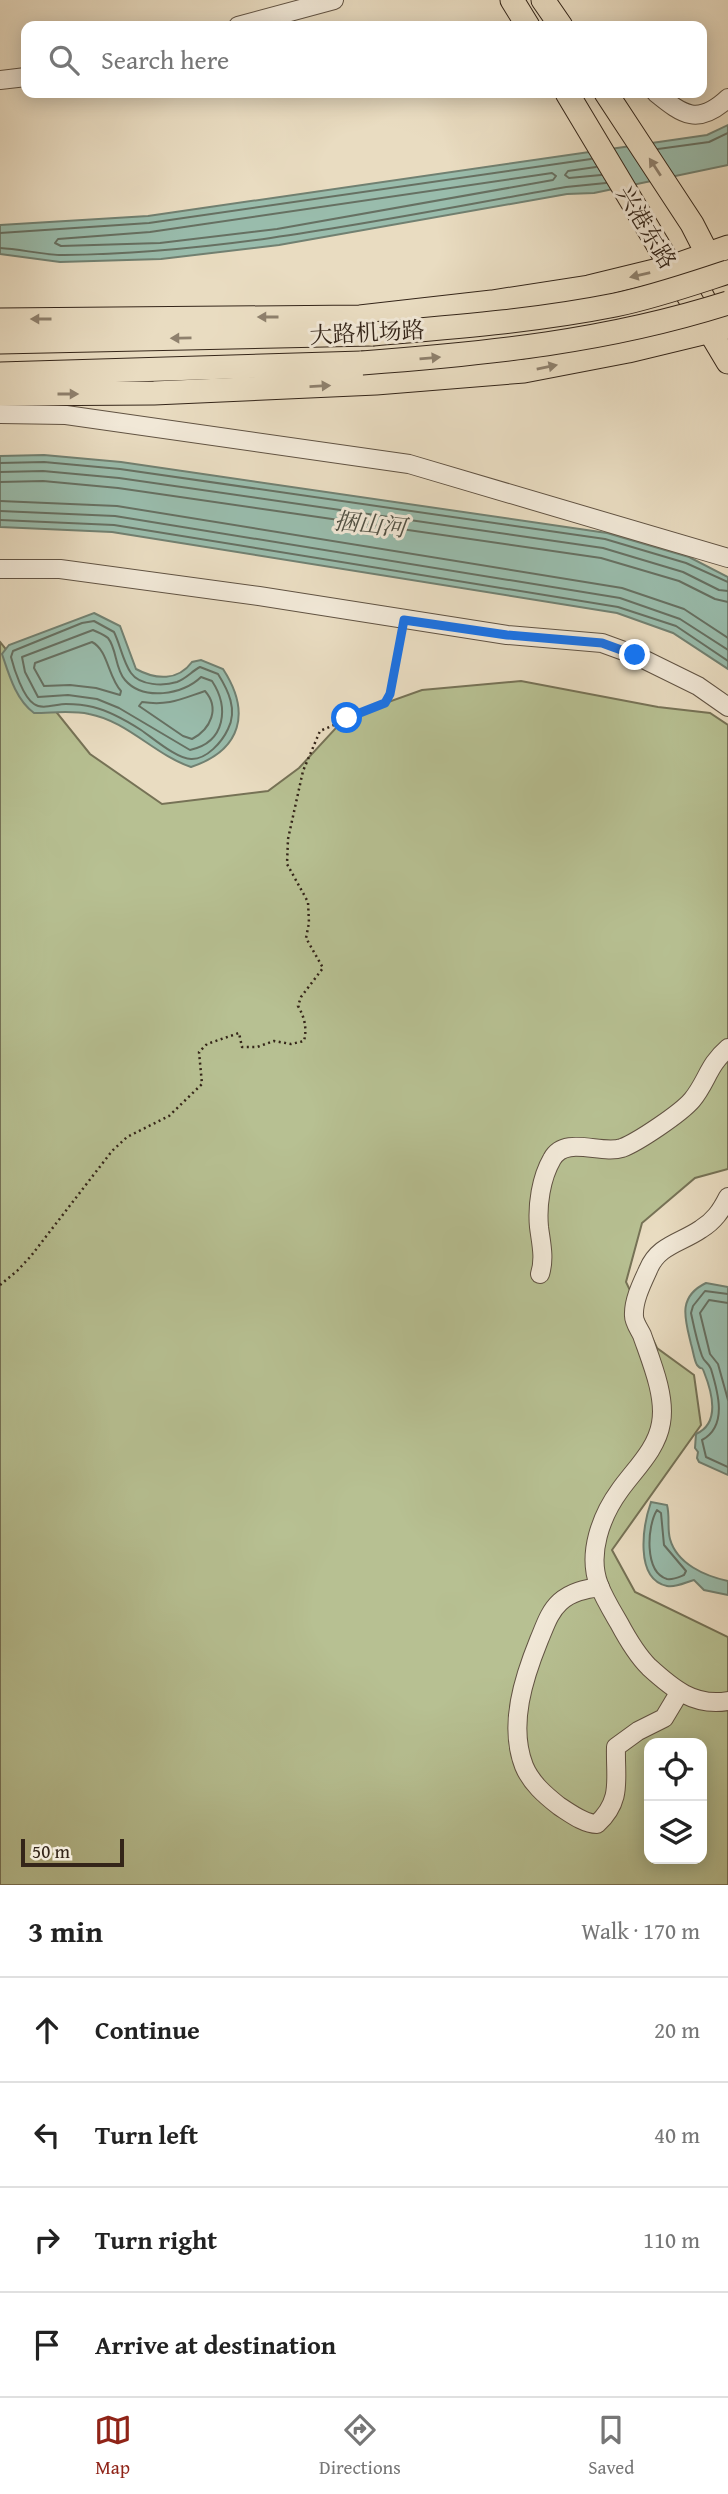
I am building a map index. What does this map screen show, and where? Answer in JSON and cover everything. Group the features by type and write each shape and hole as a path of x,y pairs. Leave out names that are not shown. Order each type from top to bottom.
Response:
{"main road":[{"path":"512,0 525,21"},
{"path":"543,0 558,21"},
{"name":"兴港东路","path":"571,98 671,267 719,329 728,362"},
{"name":"兴港东路","path":"609,98 692,224 718,251 728,294"},
{"path":"0,320 360,317 492,302 589,287 671,267 718,251"},
{"name":"大路机场路","path":"0,342 372,334 470,326 556,316 618,304 728,272"},
{"name":"大路机场路","path":"0,374 362,363 499,352 621,333 728,303"},
{"path":"0,394 154,393 376,383 524,371 719,329"}],"street":[{"path":"256,21 334,0"},
{"path":"0,80 21,78"},
{"path":"663,98 685,114 701,115 728,98"},
{"path":"0,414 66,415 409,464 728,558"},
{"path":"0,569 60,569 259,596 507,635 602,643 635,655 688,681 728,707"},
{"path":"540,1274 543,1264 539,1211 552,1158 560,1150 569,1148 621,1148 649,1133 680,1112 692,1100 710,1067 728,1048"},
{"path":"728,1197 721,1212 711,1222 689,1237 663,1249 656,1256 649,1266 638,1296 634,1317 662,1403 662,1421 654,1445 619,1491 603,1520 594,1564 600,1587 643,1661 679,1693 701,1701 728,1701"},
{"path":"600,1587 573,1594 561,1601 551,1612 525,1673 518,1724 519,1744 524,1765 536,1786 566,1810 589,1824 597,1824 611,1811 616,1792 617,1746 638,1731 664,1718 679,1693"}],"path":[{"path":"0,1285 31,1255 112,1151 127,1137 169,1116 202,1084 198,1052 207,1044 239,1032 242,1047 274,1041 290,1044 304,1041 306,1031 303,1014 298,1006 300,997 323,968 306,938 309,923 308,902 287,864 288,839 303,771 320,731 385,703 390,694 404,620"}],"shaded area":[{"path":"0,642 90,754 162,804 268,791 299,768 346,717 422,690 521,681 658,707 710,713 728,725 728,1169 695,1178 642,1223 626,1282 657,1348 694,1375 701,1425 612,1550 635,1592 728,1637 728,1885 0,1885"}],"water":[{"path":"728,125 728,165 594,193 567,194 279,245 161,259 60,262 0,254 0,225 148,216 707,135"},
{"name":"捆山河","path":"44,455 121,462 607,533 689,557 728,577 728,669 673,633 617,613 112,532 0,527 0,456"},
{"path":"94,613 120,626 136,669 144,673 166,677 180,673 192,662 201,660 223,669 232,685 239,714 237,728 221,751 191,767 165,755 103,718 75,712 34,713 28,708 14,686 2,654 9,645"},
{"path":"706,1283 728,1287 728,1475 699,1462 695,1448 696,1434 704,1429 712,1415 712,1398 707,1380 694,1358 685,1309 691,1295"},
{"path":"651,1502 667,1505 670,1539 679,1555 693,1568 728,1581 728,1595 704,1590 694,1580 677,1586 667,1586 649,1573 645,1562 644,1537"}],"route":[{"path":"347,718 385,703 390,694 404,620 507,635 602,643 635,655"}]}
